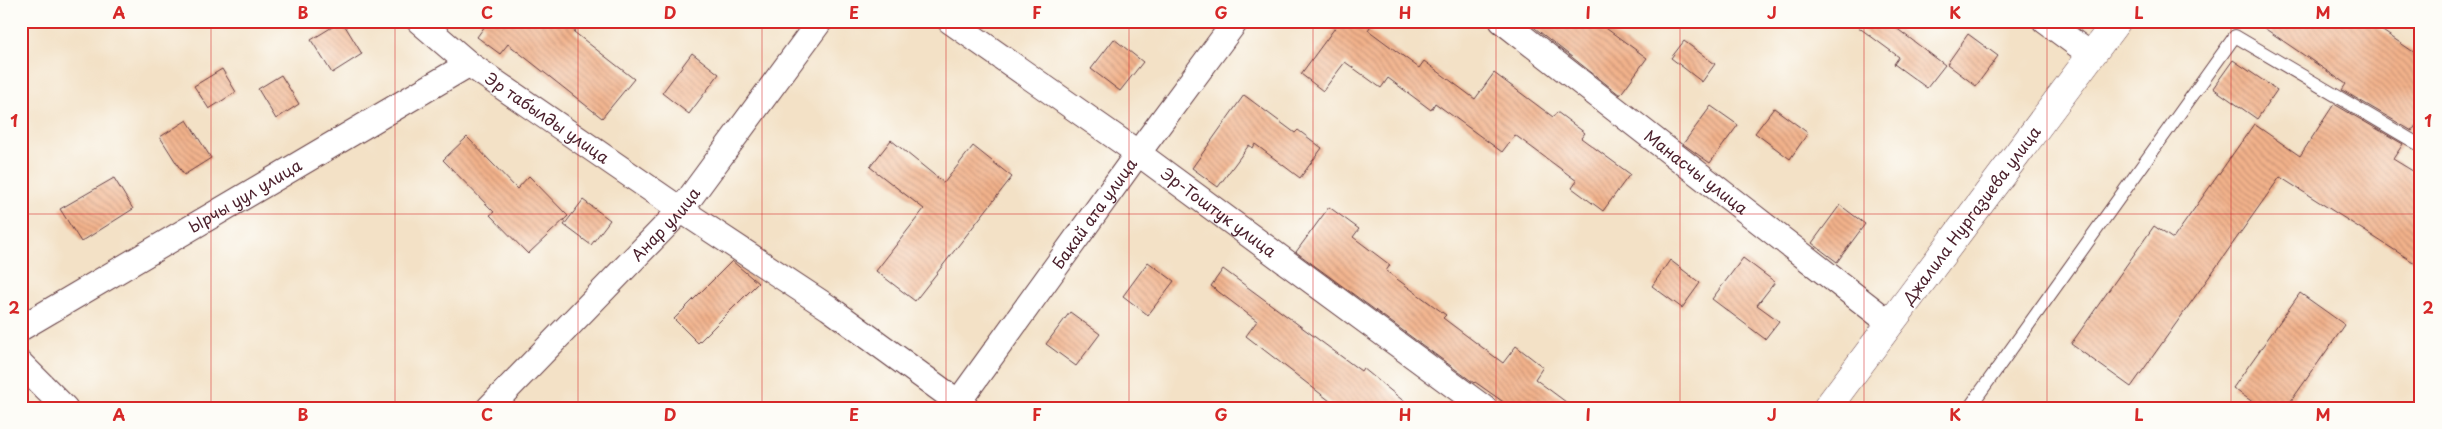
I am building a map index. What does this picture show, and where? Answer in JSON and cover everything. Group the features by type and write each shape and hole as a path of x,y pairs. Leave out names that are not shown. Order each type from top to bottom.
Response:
{"street":[{"name":"Эр табылды улица","path":"419,21 469,64 680,210 829,308 960,406"},
{"name":"Анар улица","path":"489,408 680,210 820,21"},
{"name":"Эр-Тоштук улица","path":"950,21 1138,153 1484,408"},
{"name":"Бакай ата улица","path":"960,406 1138,153 1236,21"},
{"name":"Манасчы улица","path":"1502,21 1891,324"},
{"path":"2046,21 2091,55"},
{"name":"Джалила Нургазиева улица","path":"1827,408 2117,21"},
{"name":"Ырчы уул улица","path":"21,328 469,64"},
{"path":"21,364 65,408"}],"lane":[{"path":"1969,408 2235,36 2418,144"}],"building":[{"path":"342,21 362,54 332,73 311,40"},
{"path":"479,21 582,21 574,32 634,79 602,118 508,44 500,54 477,37 485,26"},
{"path":"1340,21 1374,21 1368,30 1419,68 1424,61 1475,99 1494,73 1553,117 1557,112 1585,133 1581,138 1630,174 1603,211 1572,188 1577,181 1515,135 1502,152 1435,103 1431,110 1388,78 1381,88 1345,62 1323,91 1301,74"},
{"path":"1526,21 1596,21 1647,58 1620,95"},
{"path":"1850,21 1887,21 1945,65 1927,88 1894,64 1899,57"},
{"path":"2254,21 2368,21 2421,57 2421,118 2412,131 2342,90 2346,84"},
{"path":"1968,34 1998,56 1976,86 1947,64"},
{"path":"1114,39 1143,62 1120,91 1091,69"},
{"path":"1684,41 1715,64 1702,82 1671,58"},
{"path":"692,53 719,74 689,114 662,93"},
{"path":"2233,60 2277,90 2257,119 2213,88"},
{"path":"222,69 236,92 209,109 194,86"},
{"path":"281,75 299,104 276,119 258,89"},
{"path":"1244,95 1295,133 1298,130 1322,148 1300,178 1255,144 1253,148 1249,145 1218,187 1192,168"},
{"path":"2334,104 2403,144 2393,159 2421,176 2421,267 2280,177 2131,387 2071,344 2154,226 2173,239 2254,124 2300,156"},
{"path":"1711,106 1738,125 1710,163 1683,144"},
{"path":"1774,108 1808,133 1790,159 1755,133"},
{"path":"187,120 211,158 184,175 160,137"},
{"path":"467,137 517,189 529,176 568,216 528,254 490,215 494,212 443,160"},
{"path":"891,140 944,183 973,146 1012,177 915,301 876,271 924,209 870,167"},
{"path":"114,178 133,209 81,242 60,209"},
{"path":"583,200 610,220 591,245 564,225"},
{"path":"1840,205 1865,224 1837,262 1812,243"},
{"path":"1329,207 1359,229 1353,237 1390,265 1386,271 1446,315 1443,318 1503,363 1516,346 1543,367 1535,379 1574,408 1512,408 1474,383 1296,252"},
{"path":"1743,258 1775,282 1757,305 1779,321 1765,339 1712,299"},
{"path":"1670,260 1700,283 1682,308 1652,286"},
{"path":"732,261 758,283 698,343 674,319"},
{"path":"1148,262 1174,281 1148,315 1123,296"},
{"path":"1223,269 1361,371 1363,368 1412,408 1339,408 1246,336 1257,321 1211,286"},
{"path":"2300,293 2345,325 2286,408 2261,408 2233,388"},
{"path":"1070,312 1100,334 1076,366 1046,344"}]}
